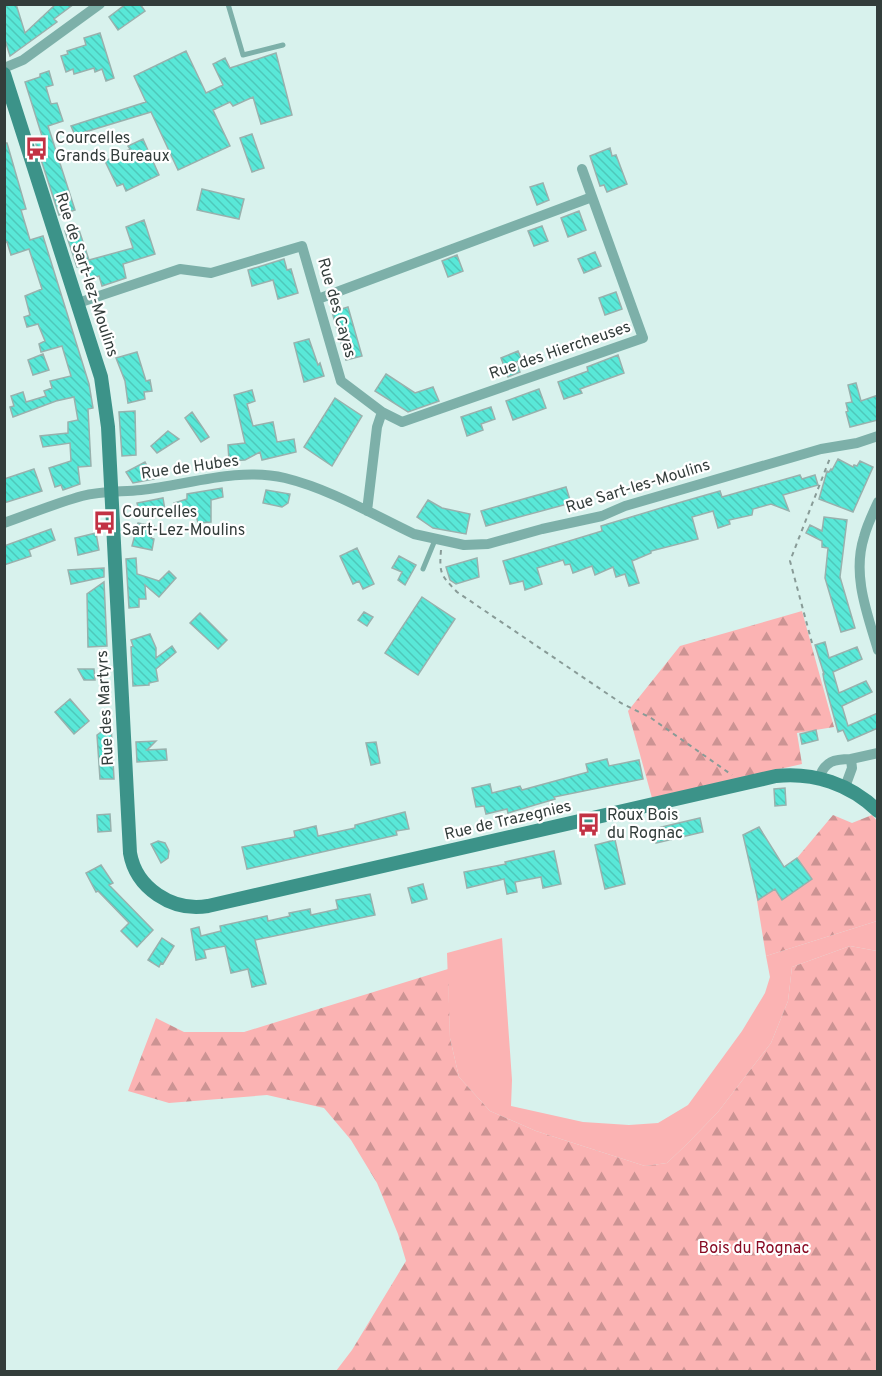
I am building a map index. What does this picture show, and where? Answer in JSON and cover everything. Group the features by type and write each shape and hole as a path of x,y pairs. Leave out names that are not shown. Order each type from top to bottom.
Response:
{"main road":[{"name":"Rue de Sart-lez-Moulins","path":"4,74 101,377 108,427 111,492"},
{"name":"Rue des Martyrs","path":"111,492 130,853 136,871 145,884 160,897 174,903"},
{"name":"Rue de Trazegnies","path":"174,903 198,908 213,905 782,776 819,778 845,787 878,811"}],"street":[{"path":"4,68 23,60 100,4"},
{"name":"Rue des Hiercheuses","path":"382,412 402,422 643,338 582,169"},
{"path":"318,299 592,198"},
{"name":"Rue des Cayas","path":"78,303 180,269 211,273 302,246 341,381 382,412"},
{"path":"367,511 377,427 382,412"},
{"name":"Rue Sart-les-Moulins","path":"308,484 414,534 438,541 471,545 507,540 542,529 603,516 625,506 821,449 857,443 878,436"},
{"name":"Rue de Hubes","path":"4,523 82,496 141,490 224,476 257,474 283,477 308,484"},
{"path":"878,502 864,537 859,569 861,588 878,650"},
{"path":"819,778 825,765 829,762 878,753"},
{"path":"845,787 852,768 851,759"}],"lane":[{"path":"228,4 243,55 283,45"},
{"path":"423,569 438,541"}],"path":[{"path":"812,643 790,561 833,448"},
{"path":"438,541 442,576 457,592 621,703 651,718 736,778 738,785"}],"green space":[{"path":"802,611 834,727 797,733 802,764 652,798 628,711 680,646"},
{"path":"833,815 852,823 872,815 877,821 877,921 766,956 755,888 768,879 782,900 812,879 797,858"},
{"path":"877,921 877,951 850,946 792,967 788,1001 771,1043 718,1112 667,1163 645,1166 536,1131 490,1111 459,1077 450,1038 447,953 502,938 512,1080 511,1106 583,1122 629,1125 658,1123 688,1105 742,1031 765,993 770,977 766,956"},
{"name":"Bois du Rognac","path":"850,946 877,951 877,1371 336,1371 352,1350 406,1261 398,1234 377,1183 351,1140 324,1108 267,1095 169,1103 128,1091 156,1018 184,1032 244,1032 448,969 450,1038 459,1077 490,1111 536,1131 645,1166 667,1163 718,1112 771,1043 788,1001 792,967"}],"building":[{"path":"4,4 16,4 25,33 56,4 74,4 54,19 57,22 10,56 4,37"},
{"path":"126,4 140,4 145,11 118,30 109,17"},
{"path":"100,33 114,78 106,81 102,69 95,72 94,68 74,74 73,69 66,72 61,56 68,54 67,51 86,45 84,38"},
{"path":"186,51 206,93 223,85 213,64 225,58 230,68 276,53 292,115 261,124 253,97 233,106 230,102 213,110 230,146 178,170 151,112 75,135 71,126 146,102 134,76"},
{"path":"49,71 53,85 46,87 51,104 57,103 63,121 48,126 75,210 59,215 34,138 42,136 25,82"},
{"path":"252,134 264,168 252,172 240,138"},
{"path":"143,139 159,175 126,191 123,184 117,186 105,161 130,149 128,146"},
{"path":"4,143 7,143 26,209 21,210 30,240 43,236 89,384 93,408 88,409 91,466 78,467 80,484 63,490 61,485 55,487 49,468 71,461 70,443 43,447 40,436 68,433 68,422 78,420 74,397 56,401 13,417 10,407 14,406 11,396 23,392 26,402 46,396 44,391 52,388 50,381 71,376 62,346 41,352 39,344 45,341 38,324 27,327 24,317 30,315 25,296 42,289 29,249 11,255 7,242 4,243"},
{"path":"610,148 612,156 616,155 627,184 607,192 604,185 600,186 590,156"},
{"path":"543,183 549,200 537,205 530,187"},
{"path":"202,189 244,199 239,219 197,210"},
{"path":"579,211 586,230 568,237 561,218"},
{"path":"144,220 155,254 123,264 126,278 102,286 99,276 90,279 85,264 77,267 65,231 78,227 89,260 133,248 126,227"},
{"path":"542,226 548,241 534,246 528,231"},
{"path":"595,252 601,266 584,273 578,259"},
{"path":"457,255 463,271 448,277 442,261"},
{"path":"284,259 287,270 291,269 298,293 278,299 273,280 252,286 248,270"},
{"path":"616,292 622,309 605,315 599,298"},
{"path":"348,307 362,356 346,360 332,312"},
{"path":"309,339 324,376 304,382 294,343"},
{"path":"518,351 522,360 516,362 520,372 508,377 501,358"},
{"path":"137,352 146,381 150,380 152,391 144,392 145,399 128,403 125,381 116,358"},
{"path":"43,354 49,370 33,375 28,360"},
{"path":"618,355 624,373 580,389 582,393 564,399 558,382 588,371 587,367"},
{"path":"386,374 415,393 433,387 439,401 408,412 375,391"},
{"path":"856,383 861,401 878,395 878,420 850,427 846,412 848,411 846,403 852,402 848,385"},
{"path":"539,389 546,408 513,420 506,401"},
{"path":"252,390 255,401 247,404 253,426 273,422 277,442 294,439 296,452 262,460 260,452 245,460 229,461 228,445 245,443 234,395"},
{"path":"335,398 362,416 332,466 304,447"},
{"path":"491,407 495,419 481,424 483,430 467,436 461,417"},
{"path":"135,411 136,455 122,456 119,412"},
{"path":"192,412 209,437 201,442 185,418"},
{"path":"168,431 179,439 157,453 151,446"},
{"path":"838,459 853,467 857,466 860,461 873,467 853,512 819,499 827,471 832,470"},
{"path":"145,462 154,479 133,483 126,472"},
{"path":"34,469 42,491 4,503 4,479"},
{"path":"800,475 802,479 815,475 818,485 783,495 789,511 771,504 753,509 752,515 729,520 730,524 718,528 713,511 692,517 698,539 651,551 632,561 639,583 629,586 625,574 616,577 613,567 595,575 592,566 573,573 570,564 565,565 563,560 537,568 542,584 525,590 523,581 510,584 503,561 602,531 601,526 671,505 720,491 722,497"},
{"path":"566,487 571,503 486,526 481,511"},
{"path":"222,488 223,497 211,500 211,522 198,523 196,515 174,515 174,503 187,499 187,494"},
{"path":"266,490 290,494 288,503 282,507 263,503"},
{"path":"163,498 165,510 140,515 137,503"},
{"path":"428,500 442,508 470,514 466,534 433,528 417,517"},
{"path":"824,517 847,520 840,577 855,628 841,632 825,578 828,548 822,547 822,541 806,533 810,525 822,531"},
{"path":"138,523 154,526 151,538 154,539 152,550 132,546"},
{"path":"51,529 55,540 29,550 31,556 4,565 4,546"},
{"path":"96,533 99,550 78,555 75,538"},
{"path":"357,548 374,584 363,589 359,581 353,584 340,556"},
{"path":"399,556 416,565 405,585 398,580 402,572 392,568"},
{"path":"136,558 137,574 159,581 169,571 176,578 159,597 145,585 146,599 139,599 139,607 129,608 126,559"},
{"path":"477,558 479,577 456,584 450,580 446,567"},
{"path":"104,568 104,577 71,584 68,570"},
{"path":"104,582 107,646 88,647 87,594"},
{"path":"422,597 455,619 418,675 385,653"},
{"path":"364,612 373,617 367,626 358,620"},
{"path":"200,613 227,640 218,649 190,623"},
{"path":"150,634 156,648 156,658 172,646 176,652 156,669 158,681 149,683 149,685 133,686 131,640"},
{"path":"825,642 829,658 857,647 862,659 833,672 839,693 866,681 872,692 842,706 848,726 878,713 878,728 848,741 843,730 838,732 815,645"},
{"path":"78,669 94,669 95,680 84,680"},
{"path":"70,699 89,721 74,734 55,712"},
{"path":"111,725 114,779 100,779 97,735"},
{"path":"816,730 818,740 802,744 800,734"},
{"path":"156,741 147,750 166,749 167,760 137,762 136,742"},
{"path":"376,742 380,763 371,765 366,743"},
{"path":"607,759 609,766 639,760 643,779 554,797 555,799 508,813 507,809 486,814 484,806 476,807 472,788 490,784 492,793 520,786 522,790 588,772 586,764"},
{"path":"785,788 786,805 775,806 774,789"},
{"path":"405,812 409,829 396,831 397,835 247,869 242,847 295,837 294,831 316,826 318,836 355,828 355,825"},
{"path":"110,814 111,831 98,832 97,815"},
{"path":"700,818 703,832 656,843 653,829"},
{"path":"759,827 784,867 797,858 812,879 782,900 775,889 758,900 743,835"},
{"path":"615,840 625,884 605,889 595,845"},
{"path":"158,841 165,843 169,851 168,858 161,863 151,844"},
{"path":"554,851 561,884 543,888 541,877 515,882 517,892 507,894 504,879 467,888 464,872"},
{"path":"101,865 113,883 109,885 153,930 137,947 121,931 129,923 98,891 96,892 86,873"},
{"path":"423,884 427,899 412,903 408,888"},
{"path":"370,894 375,915 255,940 266,984 252,987 248,969 231,973 225,946 204,950 206,958 196,960 191,929 199,927 201,936 221,931 220,926 267,916 268,921 290,916 289,913 310,909 311,915 338,909 336,900"},
{"path":"162,938 174,946 159,967 148,960"}],"place":[{"name":"Courcelles Grands Bureaux","path":"37,148"},
{"name":"Courcelles Sart-Lez-Moulins","path":"104,522"},
{"name":"Roux Bois du Rognac","path":"589,825"}]}
